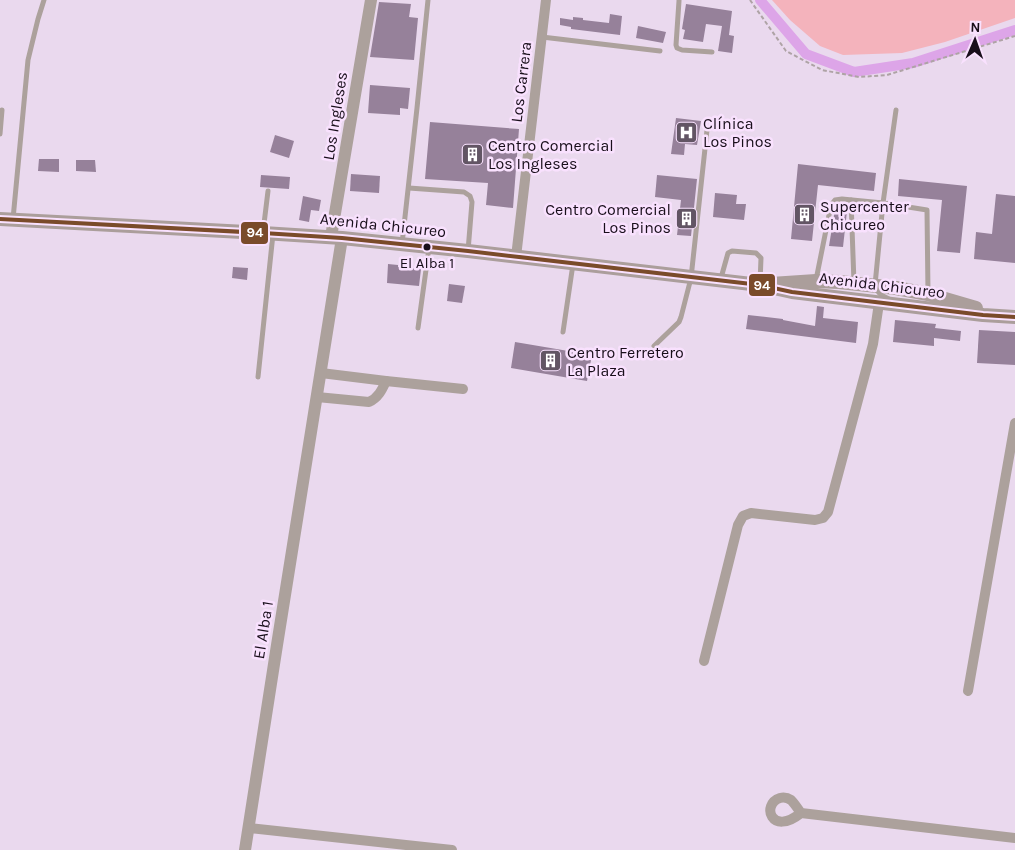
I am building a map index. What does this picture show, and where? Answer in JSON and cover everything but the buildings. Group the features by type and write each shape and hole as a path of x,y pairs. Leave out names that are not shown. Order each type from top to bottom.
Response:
{"main road":[{"name":"Avenida Chicureo","path":"6,220 337,237 760,285 792,292 880,303 1015,317"},
{"name":"Avenida Chicureo","path":"760,285 816,281 875,285 928,294 1000,315"}],"street":[{"name":"Los Ingleses","path":"337,237 370,0"},
{"name":"Los Carrera","path":"516,257 546,0"},
{"name":"El Alba 1","path":"245,850 318,397 337,237"},
{"path":"704,661 738,525 743,516 751,513 815,520 823,518 828,512 873,344 880,303"},
{"path":"321,373 462,389"},
{"path":"318,397 369,402 376,399 386,381"},
{"path":"968,691 1015,423"},
{"path":"801,813 1015,838"},
{"path":"249,828 452,850"}],"lane":[{"path":"6,220 28,60 44,0"},
{"path":"402,245 428,0"},
{"path":"679,0 677,48 712,52"},
{"path":"542,37 660,50"},
{"path":"0,134 2,110"},
{"path":"896,110 883,203 875,285 876,290 882,296 900,305"},
{"path":"654,346 679,322 691,278 707,130"},
{"path":"409,188 464,192 470,196 472,202 468,251"},
{"path":"258,377 268,233 268,191"},
{"path":"816,281 831,205 835,200 883,203 927,210 928,294"},
{"path":"851,200 854,283"},
{"path":"418,328 429,248"},
{"path":"721,281 728,253 732,251 756,253 761,258 760,285"},
{"path":"563,332 573,264"},
{"path":"852,299 865,293 875,285"}],"path":[{"path":"750,0 786,52 822,70 859,77 887,75 1015,36"}],"shaded area":[{"path":"772,0 1015,0 1015,18 945,42 902,53 843,55 820,46 790,20"}],"waterway":[{"path":"760,0 806,54 854,72 913,63 1015,30"}],"transit line":[{"name":"94","path":"0,219 342,238 760,285 792,292 983,315 1015,317"}],"place":[{"name":"Clínica Los Pinos","path":"687,132"},
{"name":"Centro Comercial Los Ingleses","path":"472,154"},
{"name":"Supercenter Chicureo","path":"804,215"},
{"name":"Centro Comercial Los Pinos","path":"687,218"},
{"name":"El Alba 1","path":"427,247"},
{"name":"Centro Ferretero La Plaza","path":"551,361"}]}
